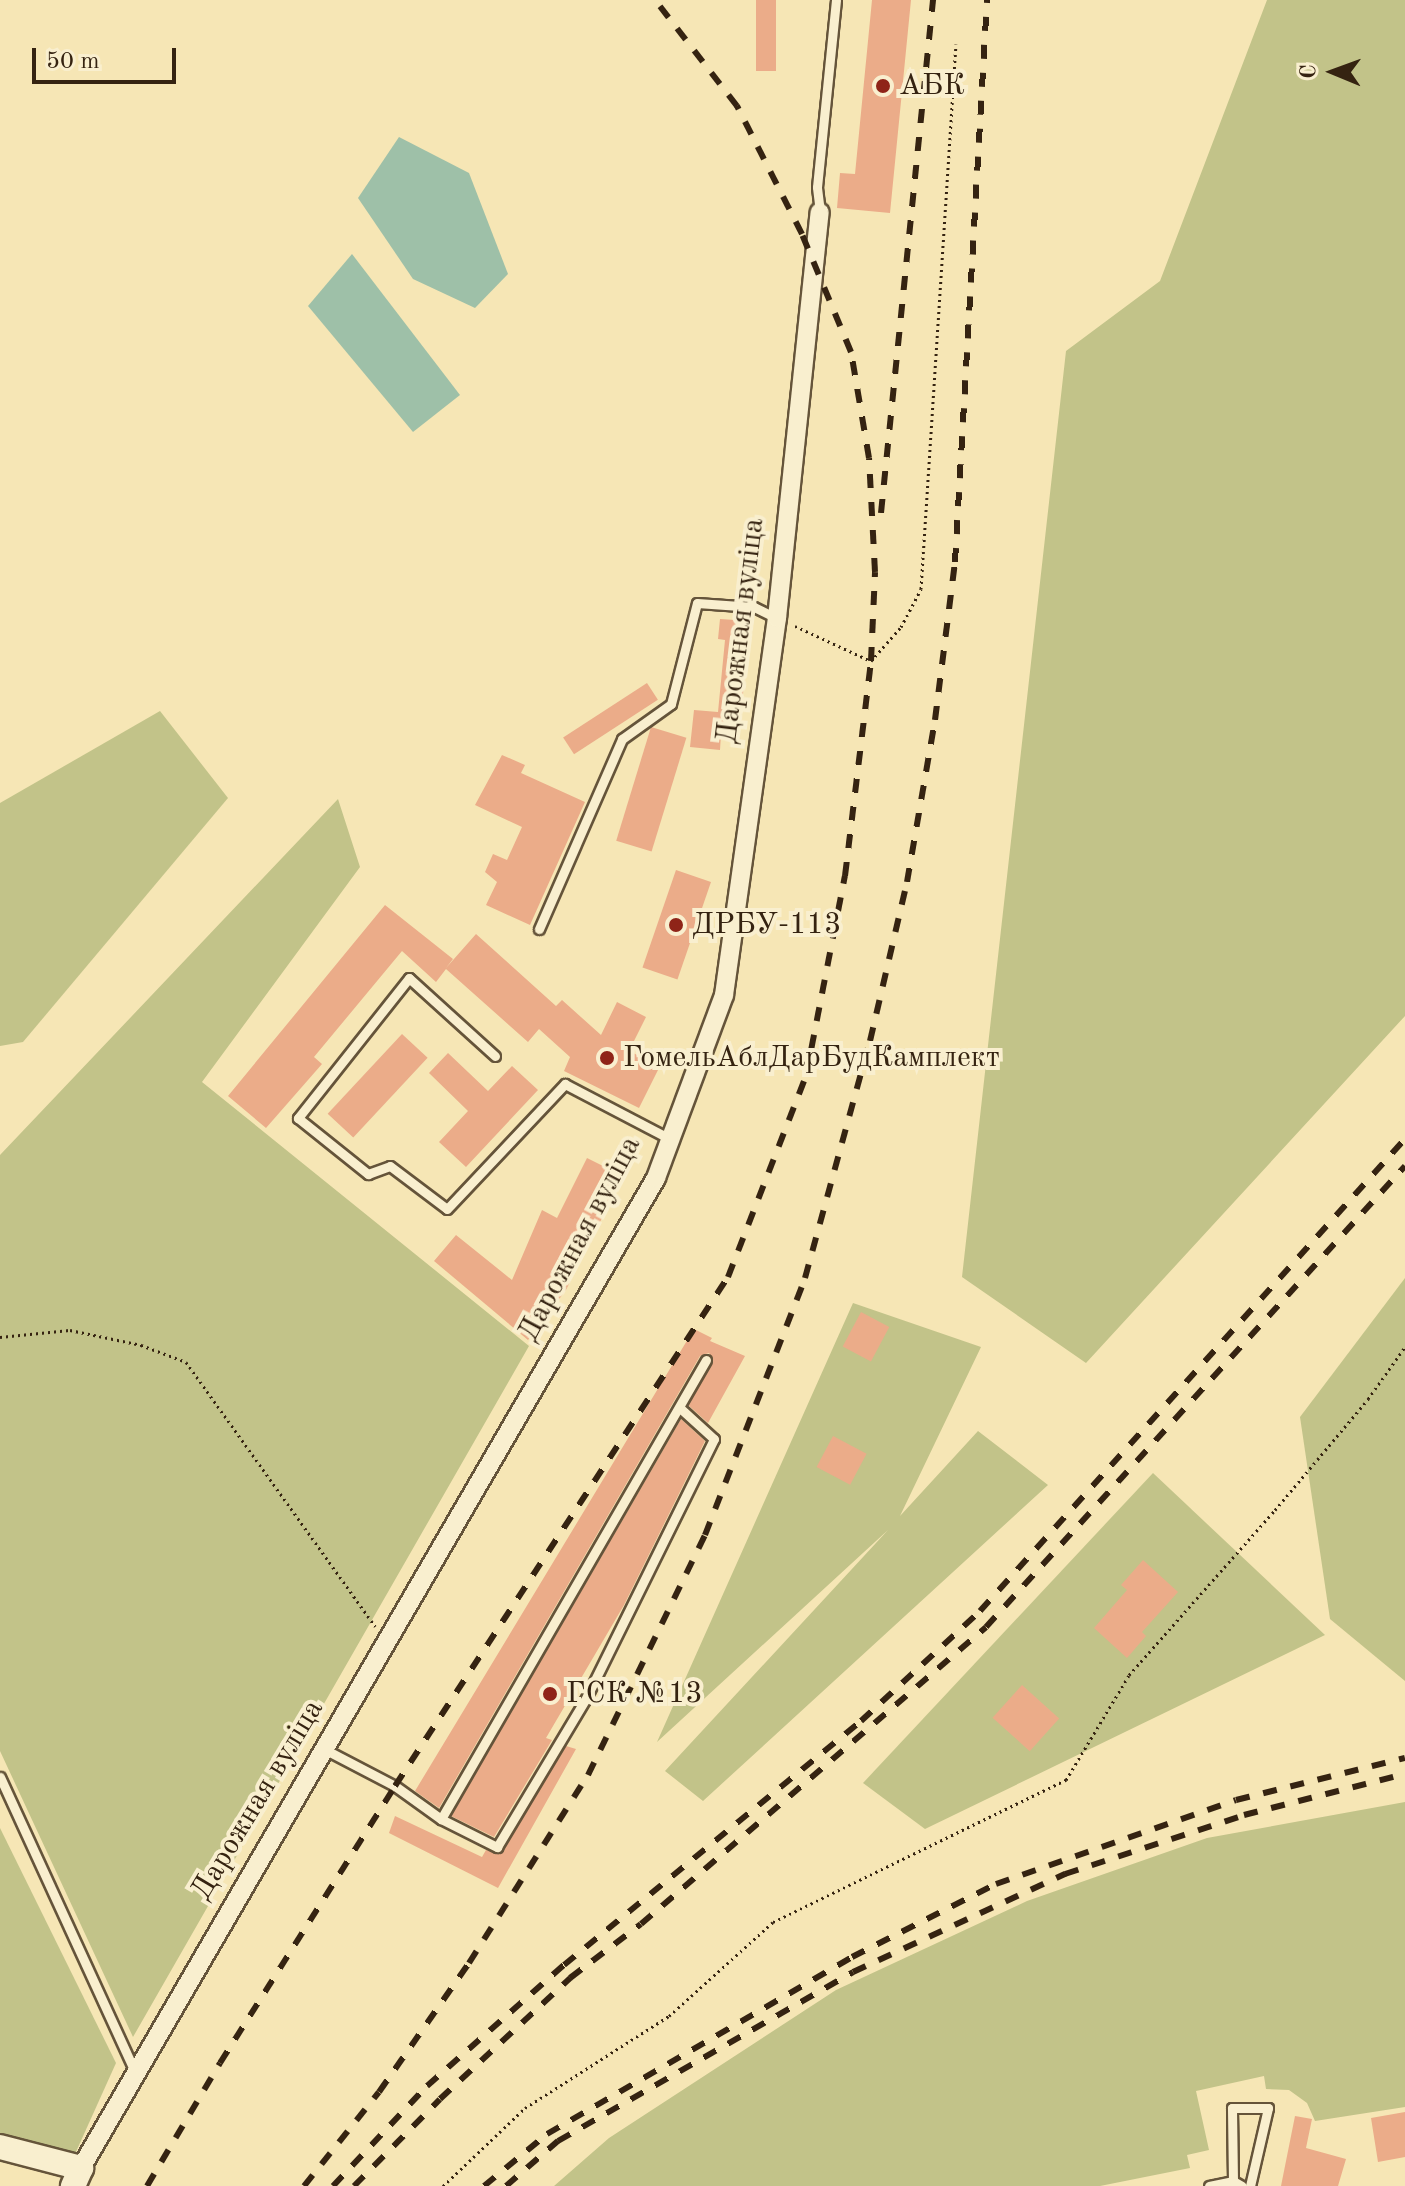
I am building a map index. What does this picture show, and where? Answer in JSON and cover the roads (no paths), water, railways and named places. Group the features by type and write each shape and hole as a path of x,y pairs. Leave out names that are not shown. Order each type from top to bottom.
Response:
{"street":[{"name":"Дарожная вуліца","path":"77,2177 135,2072 388,1644 656,1178 724,995 777,618 820,212"},
{"path":"0,2147 77,2177"}],"lane":[{"path":"820,212 817,187 836,0"},
{"path":"539,929 622,739 671,704 697,603 754,607 777,618"},
{"path":"495,1056 409,978 298,1118 368,1174 390,1166 447,1209 565,1084 670,1139"},
{"path":"441,1819 706,1360"},
{"path":"324,1749 395,1786 441,1819 497,1847 585,1700 714,1439 679,1407"},
{"path":"0,1777 135,2072"},
{"path":"1209,2186 1237,2184 1232,2108 1268,2108 1250,2186"}],"railway":[{"path":"147,2186 220,2063 395,1786 728,1277 806,1076 845,876 871,661 875,572 869,458 851,352 802,234 737,106 655,0"},
{"path":"881,513 933,0"},
{"path":"304,2186 379,2092 469,1963 588,1775 705,1535 805,1278 870,1041 907,882 935,720 955,562 987,0"},
{"path":"333,2186 427,2086 564,1965 861,1721 980,1611 1405,1139"},
{"path":"354,2186 440,2099 570,1978 641,1924 986,1627 1405,1166"},
{"path":"484,2186 547,2134 852,1957 996,1884 1236,1800 1405,1758"},
{"path":"506,2186 558,2141 853,1972 1065,1874 1244,1815 1405,1774"}],"place":[{"name":"АБК","path":"883,86"},
{"name":"ДРБУ-113","path":"676,925"},
{"name":"ГомельАблДарБудКамплект","path":"607,1058"},
{"name":"ГСК №13","path":"550,1694"}]}
